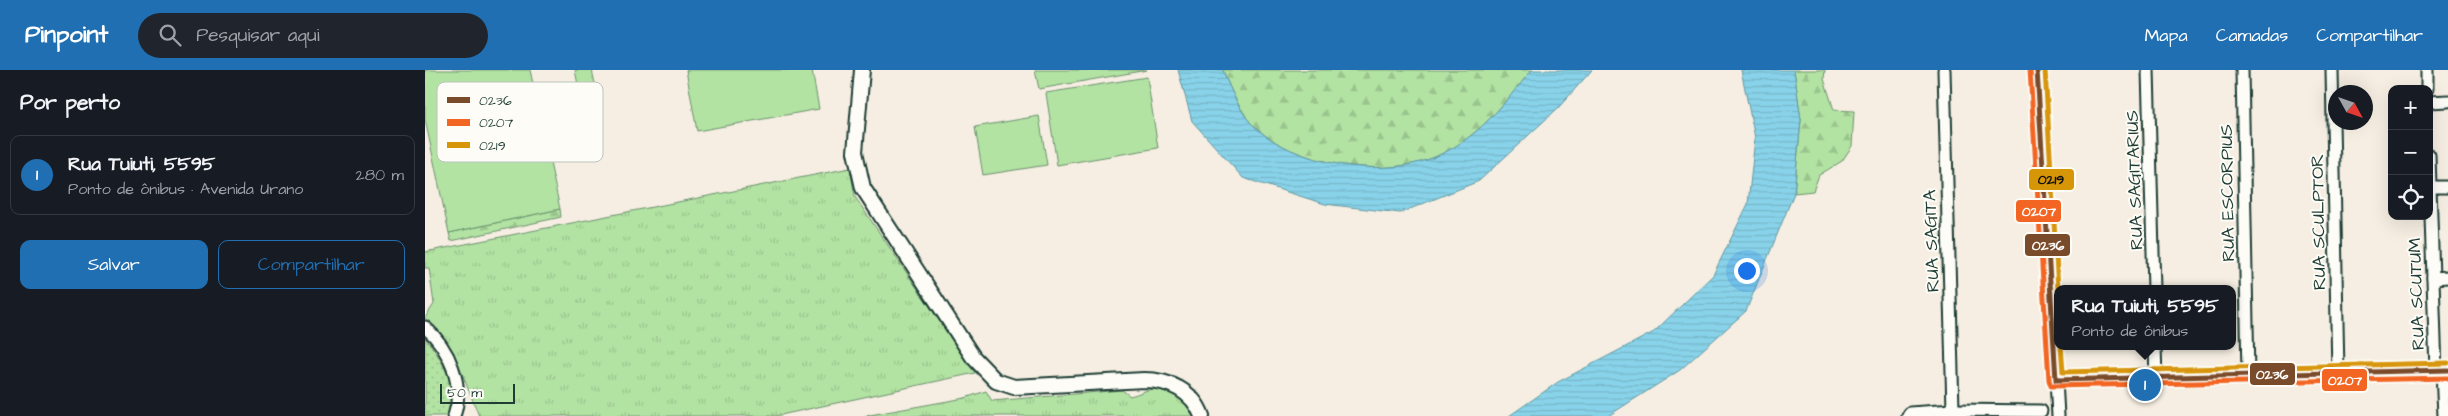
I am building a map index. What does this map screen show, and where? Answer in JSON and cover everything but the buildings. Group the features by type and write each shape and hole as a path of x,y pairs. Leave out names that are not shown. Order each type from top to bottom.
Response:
{"street":[{"path":"861,70 855,152 863,188 973,358 992,378 1001,384 1023,387 1154,380 1173,386 1189,395 1194,400 1202,416"},
{"name":"RUA SAGITA","path":"1944,70 1953,410"},
{"path":"2037,70 2058,416"},
{"name":"RUA SAGITARIUS","path":"2148,70 2154,285"},
{"name":"RUA ESCORPIUS","path":"2242,70 2248,375"},
{"name":"RUA SCULPTOR","path":"2332,70 2338,373"},
{"path":"2427,70 2427,85"},
{"path":"2433,102 2448,101"},
{"path":"2433,187 2448,187"},
{"name":"RUA SCUTUM","path":"2431,220 2433,278 2442,371 2444,416"},
{"path":"2433,278 2448,278"},
{"path":"425,327 439,343 452,364 458,405 454,416"},
{"path":"2155,350 2156,378"},
{"path":"2056,386 2156,378 2442,371"},
{"path":"1908,416 1910,413 1953,410 2038,413 2056,386"}],"green space":[{"path":"425,70 530,70 533,82 437,82 437,162 550,162 560,209 449,233 425,119"},
{"path":"575,70 592,70 595,82 577,82"},
{"path":"686,70 812,70 819,109 697,131"},
{"path":"1035,70 1147,70 1039,89"},
{"path":"1223,70 1532,70 1490,119 1452,148 1437,156 1416,163 1392,167 1366,167 1314,158 1290,150 1269,138 1248,120 1231,90"},
{"path":"1794,70 1825,70 1824,79 1834,110 1854,111 1852,146 1842,161 1819,175 1813,191 1794,193 1801,120"},
{"path":"1147,77 1158,148 1057,165 1046,93"},
{"path":"1039,116 1047,165 983,175 975,127"},
{"path":"850,168 855,197 975,373 776,416 479,416 453,351 425,318 434,304 429,268 425,268 425,252"},
{"path":"560,209 561,217 451,241 449,233"},
{"path":"425,338 437,354 448,375 452,397 451,407 447,416 425,416"},
{"path":"1153,389 1166,392 1183,400 1188,404 1194,416 864,416 965,398 986,391 992,401 1122,390 1130,396"}],"water":[{"path":"1178,70 1223,70 1239,106 1248,120 1269,138 1290,150 1340,164 1392,167 1416,163 1437,156 1466,139 1490,119 1532,70 1592,70 1558,108 1479,181 1400,213 1325,204 1243,178 1192,121"},
{"path":"1741,70 1794,70 1801,120 1794,193 1746,311 1680,370 1608,416 1509,416 1558,382 1654,332 1713,275 1748,204 1755,138"}],"transit line":[{"name":"0207","path":"2030,70 2049,380 2051,386 2448,378"},
{"name":"0236","path":"2037,70 2054,347"},
{"name":"0219","path":"2045,70 2058,285"},
{"name":"0236","path":"2054,350 2056,380 2448,370"},
{"name":"0219","path":"2061,350 2063,372 2448,363"}],"place":[{"name":"Rua Tuiuti, 5595","path":"2145,385"}]}
